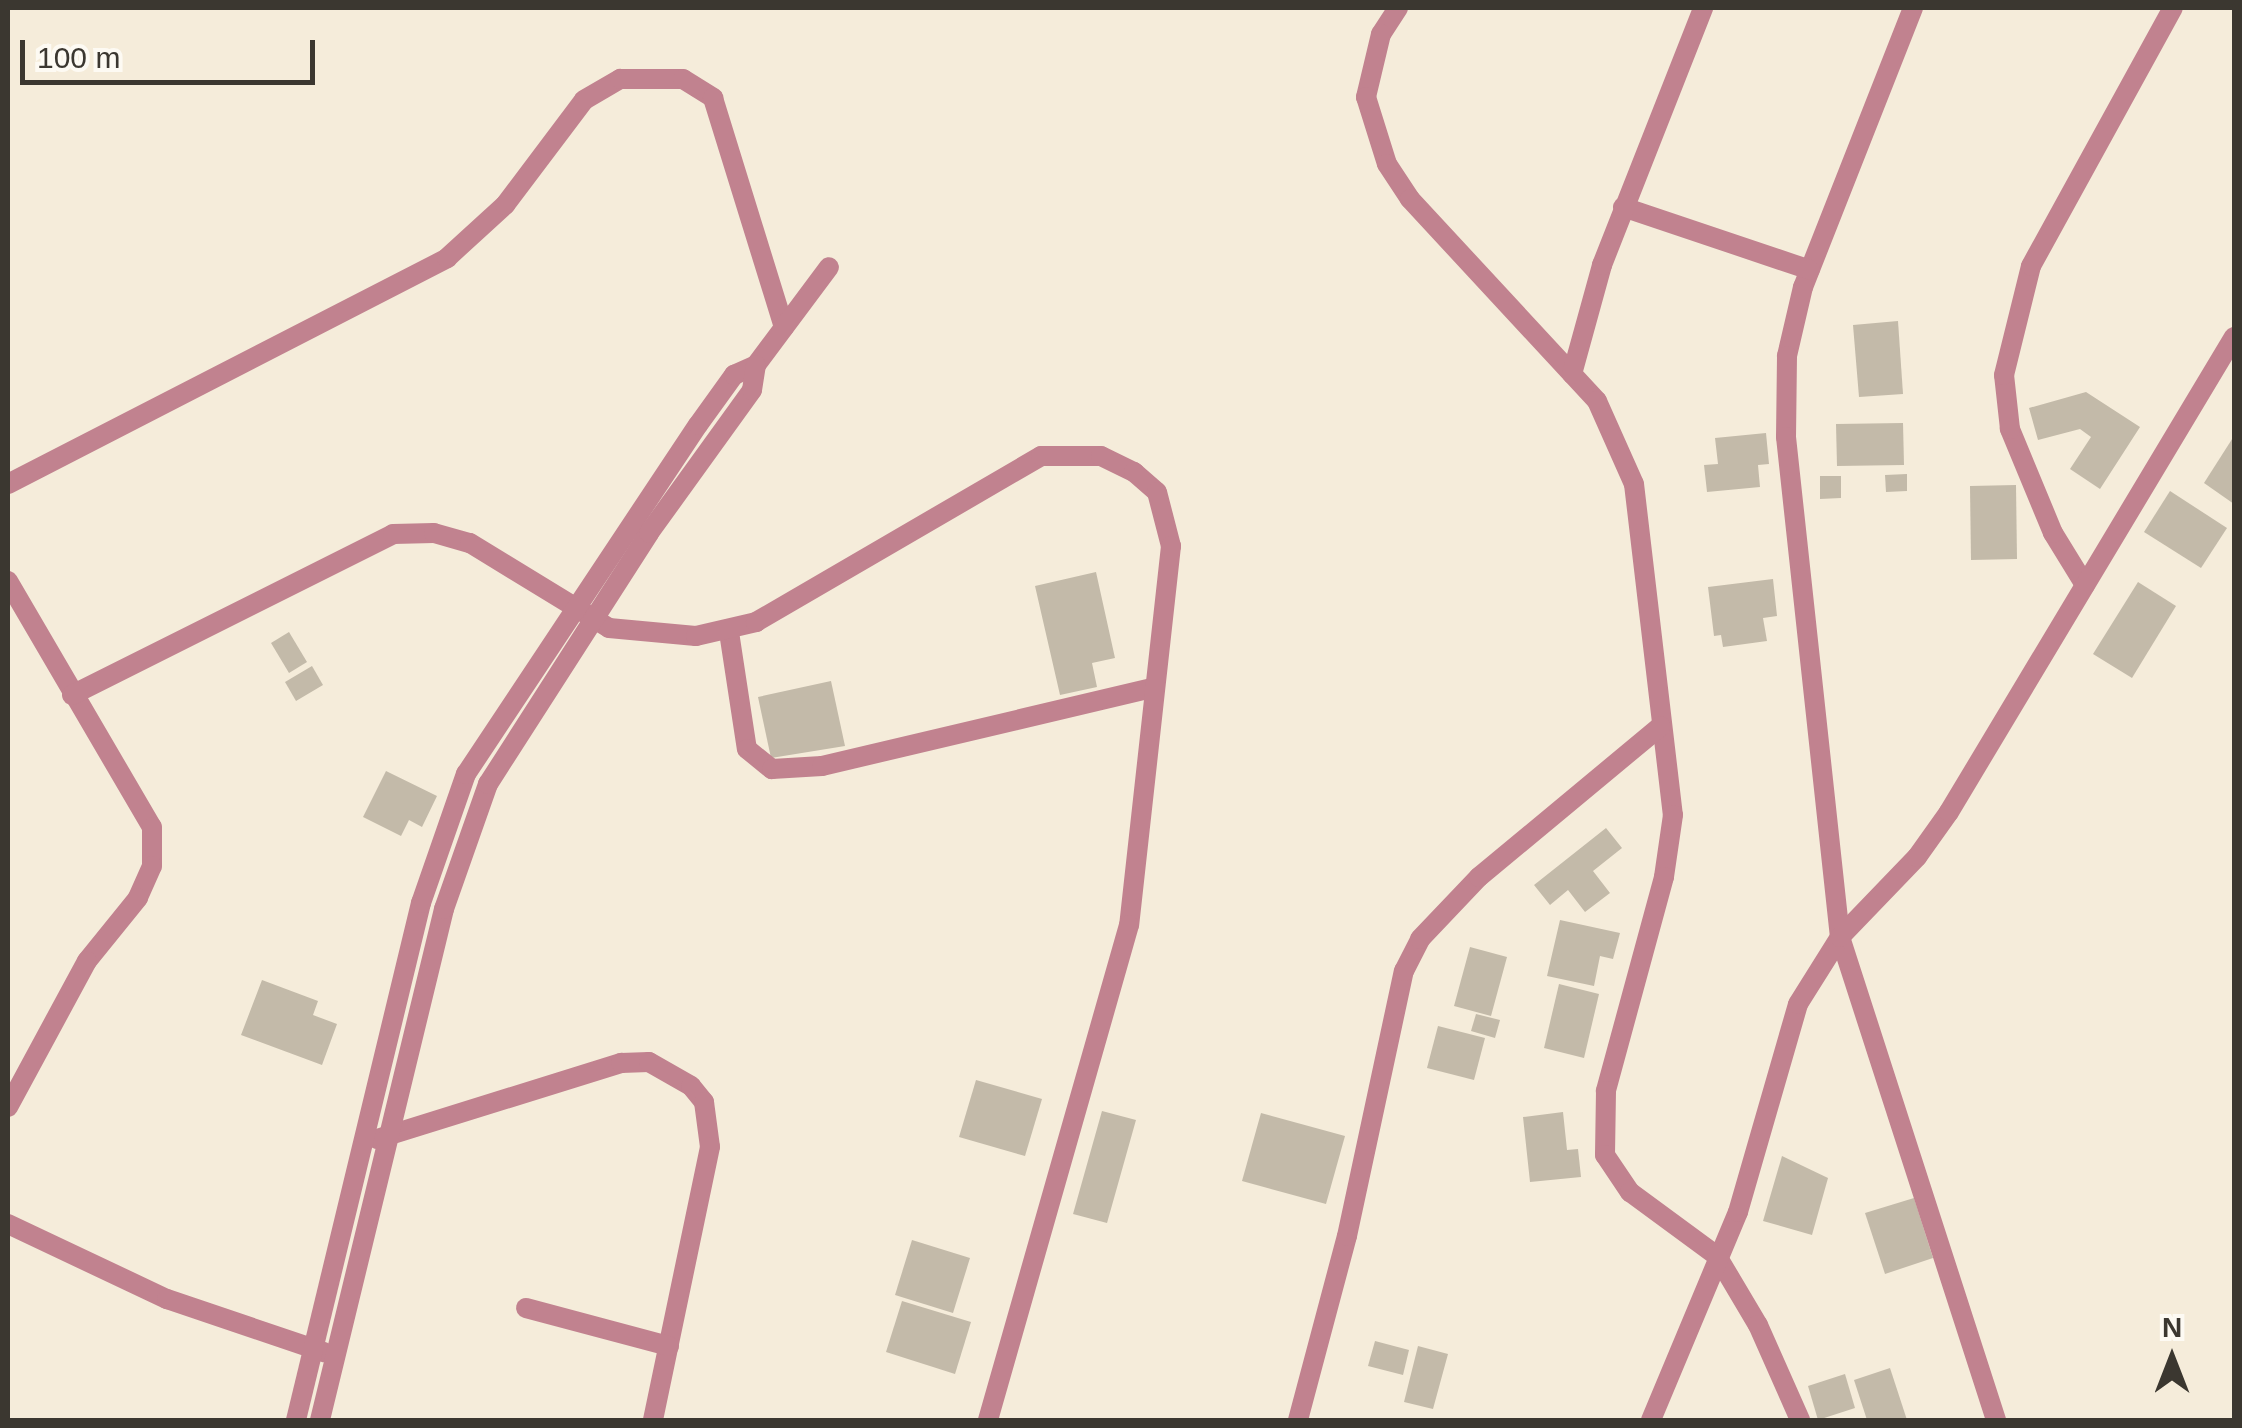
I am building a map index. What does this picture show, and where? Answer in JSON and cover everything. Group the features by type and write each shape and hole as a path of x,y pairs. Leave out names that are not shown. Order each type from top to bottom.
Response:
{"street":[{"path":"1398,8 1381,34 1366,97 1388,164 1410,199 1572,374 1614,426 1630,470 1671,782 1672,844 1606,1091 1605,1155 1630,1192 1718,1256 1758,1325 1800,1420"},
{"path":"1572,374 1623,207 1703,8"},
{"path":"1913,8 1810,270 1787,356 1786,437 1840,937 1996,1420"},
{"path":"2084,585 2052,533 2010,430 2004,375 2031,266 2173,8"},
{"path":"8,484 447,258 505,205 584,100 620,79 683,80 713,98 784,327"},
{"path":"1623,207 1810,270"},
{"path":"320,1420 384,1141 469,831 508,748 592,619 752,390 756,365 829,267"},
{"path":"1651,1420 1738,1212 1798,1004 1840,937 1917,857 1949,812 2234,336"},
{"path":"296,1420 421,903 466,774 571,608 734,375 756,365"},
{"path":"72,696 393,534 434,532 470,543 571,608 634,635 728,632 1041,456 1102,456 1157,492 1168,517 1171,546 1118,979 988,1420"},
{"path":"8,582 152,827 152,866 138,898 87,961 8,1108"},
{"path":"728,632 747,750 772,769 822,766 1153,688"},
{"path":"1298,1420 1348,1236 1404,971 1420,938 1479,877 1661,726"},
{"path":"362,1136 384,1141 622,1063 649,1062 675,1074 704,1102 710,1147 654,1420"},
{"path":"8,1224 167,1299 335,1355"},
{"path":"526,1308 669,1346"}],"building":[{"path":"1898,321 1903,394 1859,397 1853,325"},
{"path":"2086,392 2140,427 2100,489 2070,469 2091,437 2080,429 2038,440 2029,408"},
{"path":"1903,423 1904,465 1837,466 1836,424"},
{"path":"1766,433 1769,464 1758,465 1760,487 1707,492 1704,465 1718,464 1715,438"},
{"path":"2234,436 2234,504 2204,483"},
{"path":"1907,474 1907,491 1886,492 1885,475"},
{"path":"1820,476 1841,476 1841,498 1820,499"},
{"path":"2016,485 2017,559 1971,560 1970,486"},
{"path":"2170,491 2227,528 2201,568 2144,532"},
{"path":"1096,572 1115,658 1092,663 1097,687 1060,695 1035,586"},
{"path":"1773,579 1777,616 1763,618 1767,641 1723,647 1721,635 1714,636 1708,587"},
{"path":"2138,582 2176,606 2132,678 2093,654"},
{"path":"289,632 307,662 289,673 271,643"},
{"path":"312,666 323,685 296,701 285,682"},
{"path":"831,681 845,746 771,758 758,697"},
{"path":"386,771 437,796 422,827 409,820 401,836 363,817"},
{"path":"1606,828 1622,848 1593,871 1610,893 1585,912 1568,890 1550,905 1534,885"},
{"path":"1560,920 1620,933 1613,959 1600,956 1594,986 1547,976"},
{"path":"1470,947 1507,957 1491,1016 1454,1006"},
{"path":"262,980 318,1001 313,1015 337,1024 322,1065 241,1035"},
{"path":"1559,984 1599,994 1584,1058 1544,1048"},
{"path":"1476,1014 1500,1020 1495,1038 1471,1031"},
{"path":"1438,1026 1485,1038 1474,1080 1427,1068"},
{"path":"976,1080 1042,1099 1025,1156 959,1137"},
{"path":"1102,1111 1136,1120 1107,1223 1073,1214"},
{"path":"1563,1112 1567,1150 1578,1149 1581,1177 1530,1182 1523,1117"},
{"path":"1261,1113 1345,1136 1326,1204 1242,1181"},
{"path":"1782,1156 1828,1178 1812,1235 1763,1221"},
{"path":"1914,1198 1933,1258 1885,1274 1865,1213"},
{"path":"912,1240 970,1258 953,1313 895,1295"},
{"path":"902,1301 971,1322 955,1374 886,1352"},
{"path":"1375,1341 1409,1350 1403,1375 1368,1366"},
{"path":"1418,1346 1448,1354 1433,1409 1404,1402"},
{"path":"1890,1368 1907,1420 1867,1420 1854,1380"},
{"path":"1845,1374 1855,1408 1818,1420 1808,1386"}]}
